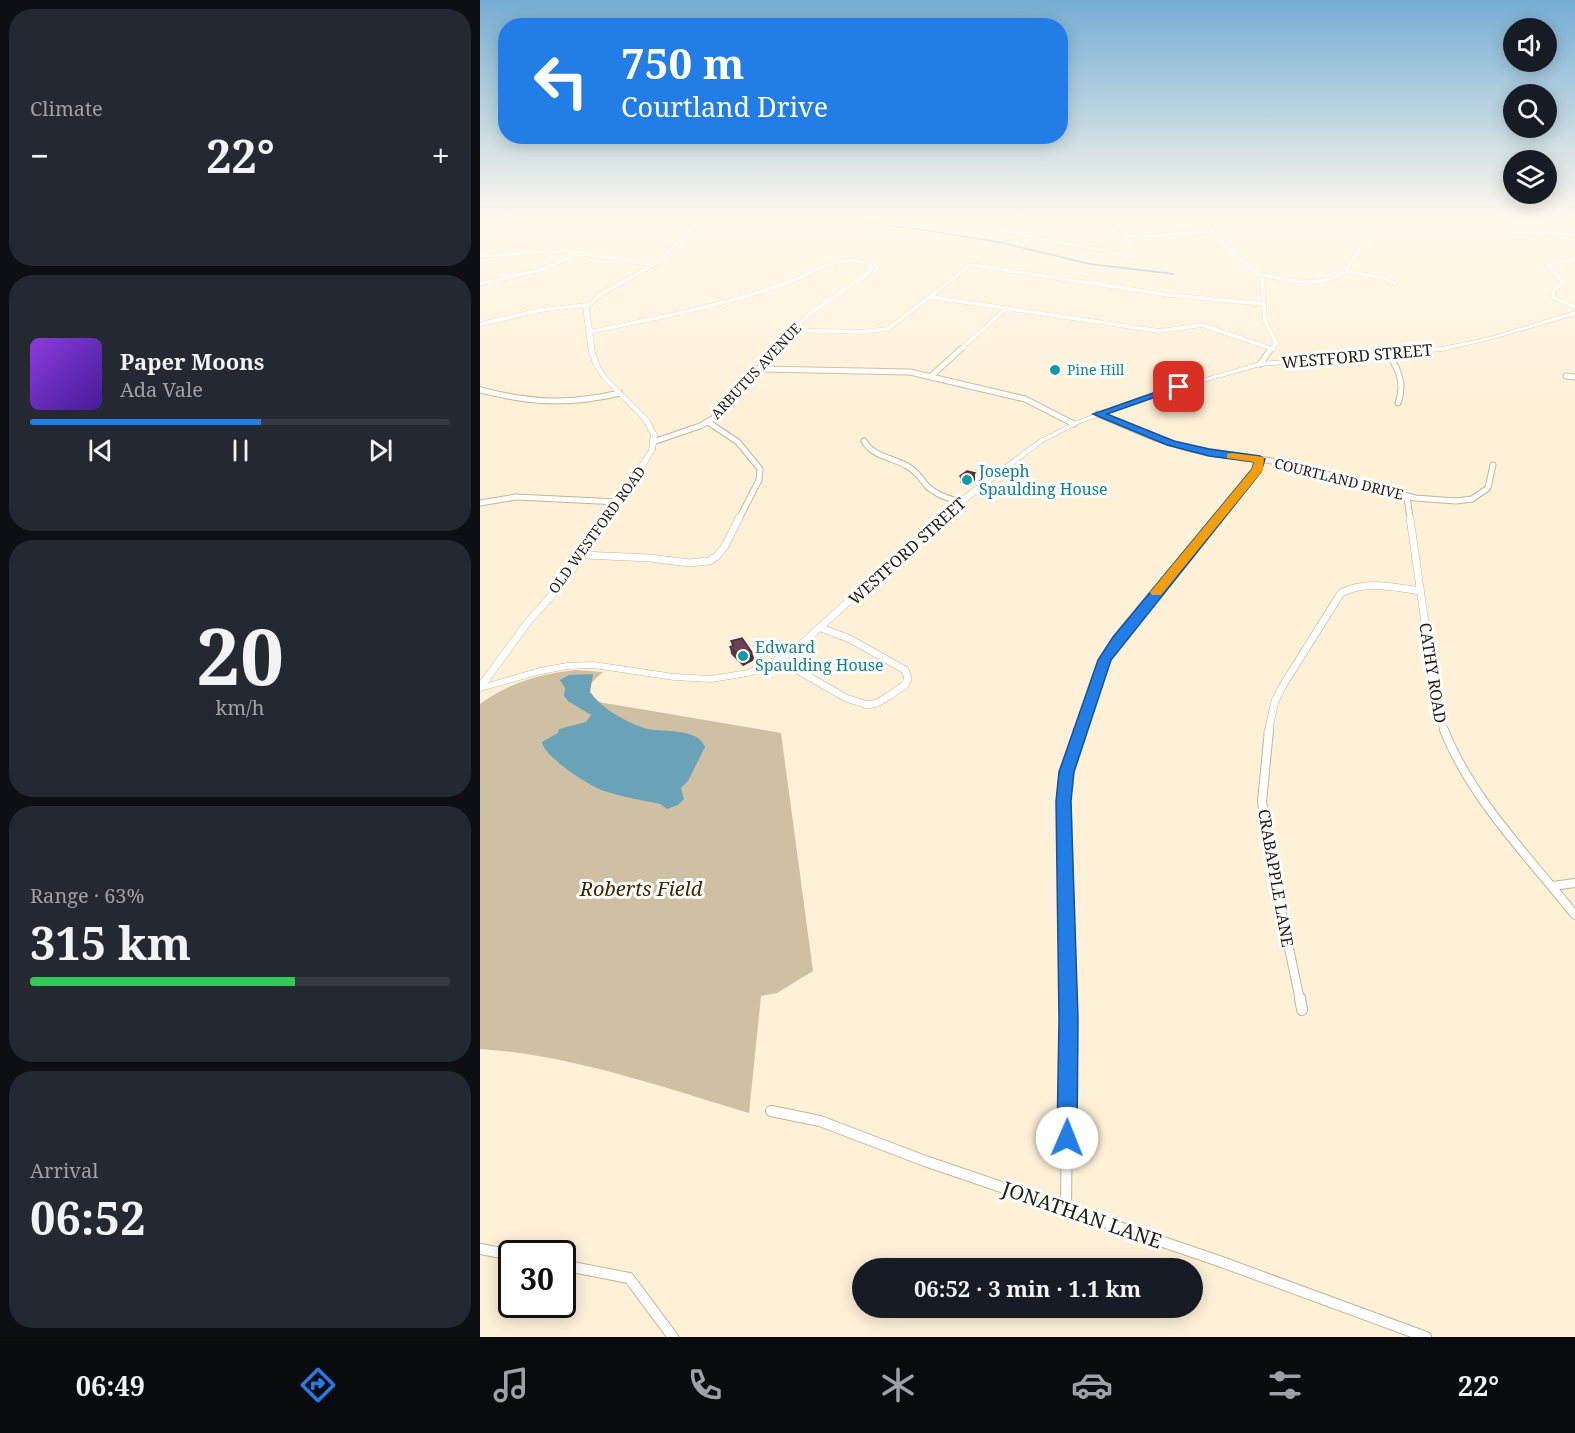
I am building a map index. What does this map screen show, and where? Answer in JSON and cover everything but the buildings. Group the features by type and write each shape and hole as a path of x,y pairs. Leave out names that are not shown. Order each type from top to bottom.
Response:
{"main road":[{"path":"628,279 600,295 587,306 592,353 604,377 646,419 654,435 653,442"},
{"name":"WESTFORD STREET","path":"480,688 567,666 594,665 674,677 712,679 750,673 790,653 821,628 960,502 1041,441 1074,424 1142,398 1260,364 1466,344 1575,313"},
{"name":"OLD WESTFORD ROAD","path":"480,688 499,658 561,585 583,555 645,463 652,450 653,442"}],"street":[{"path":"480,284 500,279"},
{"name":"ARBUTUS AVENUE","path":"589,332 756,293 796,279"},
{"name":"ARBUTUS AVENUE","path":"653,442 708,422 813,310 859,279"},
{"path":"794,330 884,330 953,279"},
{"path":"1066,279 1169,295 1264,304"},
{"path":"1260,364 1276,343 1265,321 1262,279"},
{"path":"1387,279 1395,283"},
{"path":"1560,279 1563,282 1553,292 1554,298 1575,307"},
{"path":"931,297 1159,332 1203,325 1273,349"},
{"path":"480,324 541,310 587,306"},
{"path":"931,376 1007,308"},
{"path":"1388,353 1400,369 1402,380 1398,403"},
{"path":"758,369 895,370 931,376 1025,399 1074,424"},
{"path":"1566,376 1575,377"},
{"path":"480,390 542,404 562,404 620,393"},
{"name":"COURTLAND DRIVE","path":"1098,414 1171,443 1209,452 1313,469 1407,496 1444,501 1472,499 1488,488 1493,465"},
{"path":"583,555 650,558 689,563 709,561 717,556 725,546 753,492 760,469 756,461 722,428 708,422"},
{"path":"864,441 868,450 906,465 918,473 926,485 939,495 960,502"},
{"path":"1066,1209 1068,1019 1063,801 1066,772 1104,660 1257,470 1260,459"},
{"name":"CATHY ROAD","path":"1407,496 1438,714 1444,735 1489,806 1575,915"},
{"path":"480,503 516,497 619,502"},
{"name":"CRABAPPLE LANE","path":"1302,1010 1282,916 1262,802 1269,725 1275,701 1341,593 1348,588 1362,586 1420,591"},
{"path":"778,659 846,698 867,705 877,703 905,685 908,678 905,670 850,639 821,628"},
{"path":"1553,886 1575,883"},
{"name":"JONATHAN LANE","path":"771,1111 820,1121 925,1161 1219,1261 1426,1337"},
{"path":"480,1249 498,1252"},
{"path":"576,1268 629,1278 673,1337"}],"green space":[{"name":"Roberts Field","path":"575,670 603,672 575,698 781,733 813,971 777,993 761,996 749,1113 582,1065 514,1052 480,1049 480,704 513,685 549,674"}],"water":[{"path":"593,674 590,692 614,714 644,728 695,736 705,747 688,781 681,788 684,799 678,805 667,809 660,804 597,788 568,770 545,748 542,742 558,733 559,729 586,722 591,715 568,701 564,696 565,688 560,680 569,675"}],"slow traffic":[{"path":"1157,592 1257,470 1260,459 1231,456"}],"place":[{"name":"Pine Hill","path":"1055,370"},
{"name":"Joseph Spaulding House","path":"967,480"},
{"name":"Edward Spaulding House","path":"743,656"}],"route":[{"path":"1067,1138 1068,1019 1063,801 1066,772 1104,660 1257,470 1260,459 1240,458 1191,449 1155,438 1098,414 1179,387"}]}
